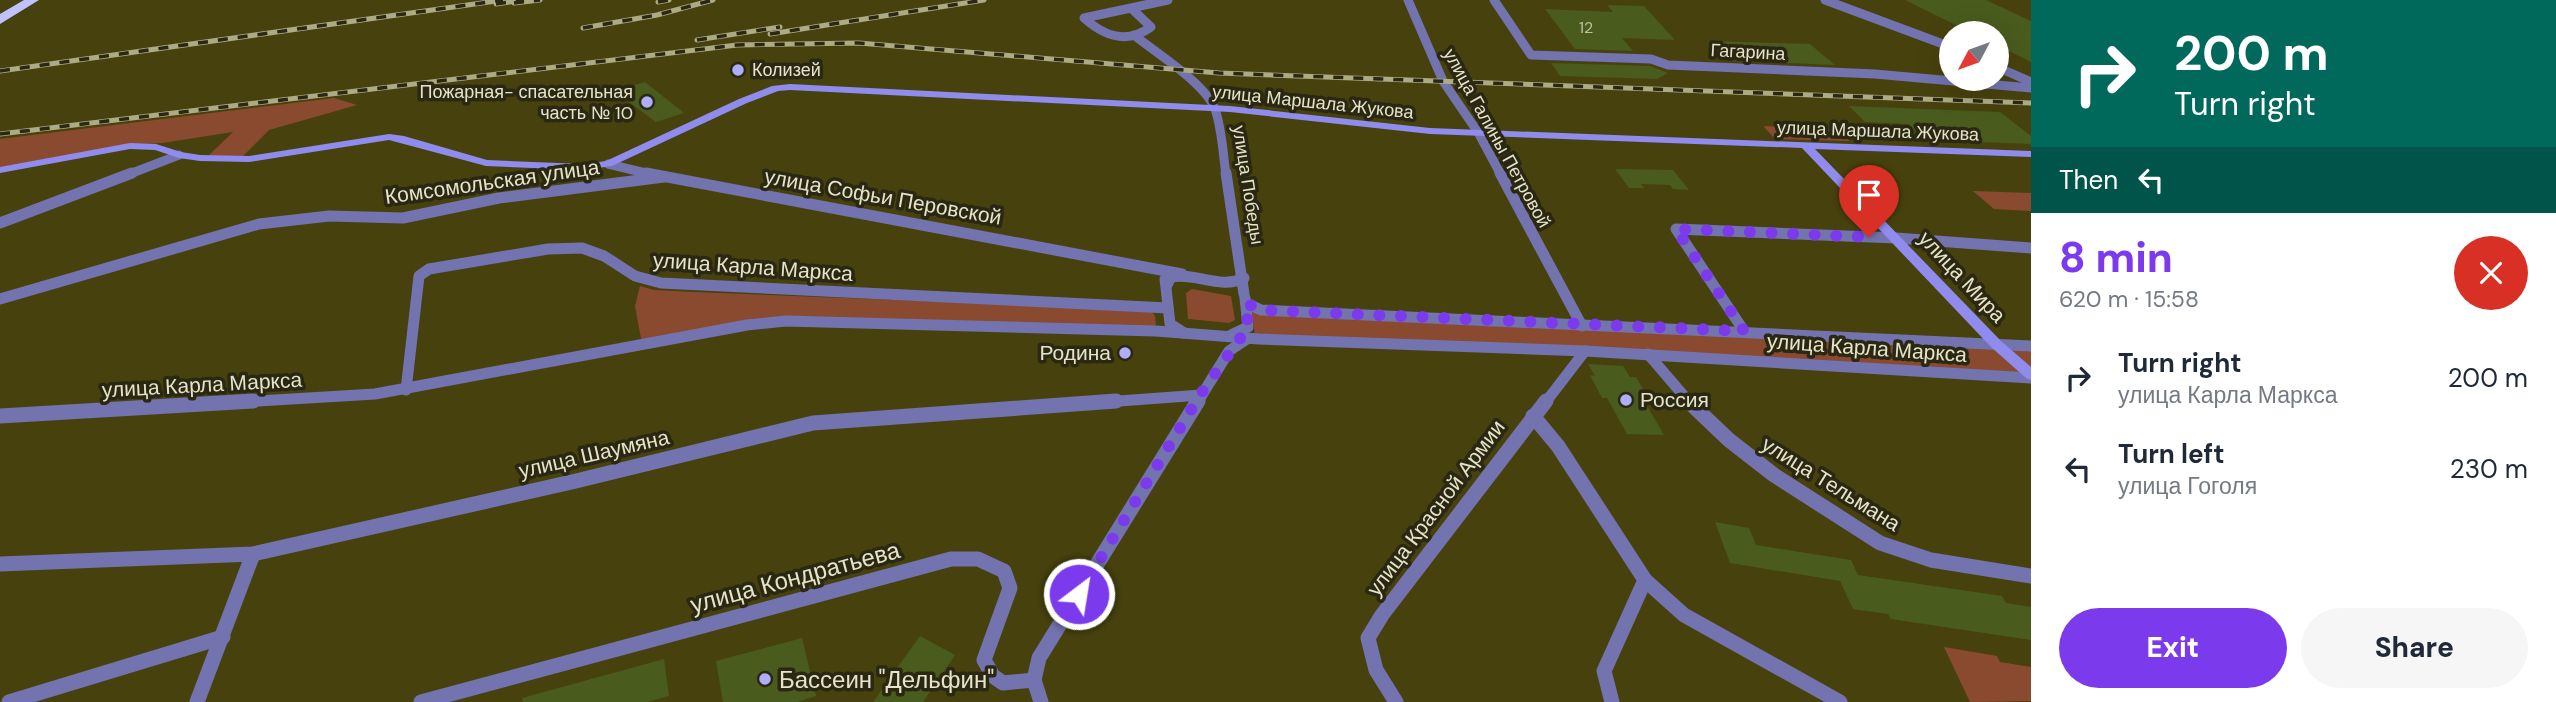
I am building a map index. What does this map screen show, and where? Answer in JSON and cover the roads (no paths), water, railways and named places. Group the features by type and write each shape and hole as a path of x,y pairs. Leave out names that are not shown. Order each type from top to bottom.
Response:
{"highway":[{"path":"0,20 33,0"}],"main road":[{"name":"улица Маршала Жукова","path":"0,170 130,146 156,147 179,155 218,160 249,159 388,137 400,138 486,163 583,167 608,163 743,101 776,88 790,87 1215,109 1479,134 2031,154"},
{"name":"улица Мира","path":"1805,145 2031,377"}],"street":[{"path":"1132,9 1151,27 1134,35 1121,37 1103,34 1084,18 1168,0"},
{"name":"улица Галины Петровой","path":"1408,0 1443,81 1479,134 1582,326"},
{"name":"Гагарина","path":"1494,0 1531,55 1651,59 1668,65 1875,74 2031,88"},
{"path":"1825,0 1939,43"},
{"name":"улица Победы","path":"1134,35 1199,89 1211,100 1215,109 1238,281"},
{"path":"2009,72 2031,82"},
{"path":"0,223 179,155"},
{"name":"улица Софьи Перовской","path":"608,163 664,177 1182,274 1238,281"},
{"name":"Комсомольская улица","path":"0,299 259,224 330,216 403,218 499,198 664,177"},
{"path":"1744,331 1676,229 1896,238 2031,248"},
{"name":"улица Карла Маркса","path":"406,390 419,276 429,269 548,249 582,248 595,251 635,276 661,284 1168,307"},
{"path":"1151,267 1163,276 1167,285 1170,324 1185,333"},
{"path":"1167,285 1171,277 1182,274"},
{"path":"1041,702 1034,680 1039,658 1236,338 1245,299 1238,281"},
{"name":"улица Карла Маркса","path":"1245,299 1261,310 2031,346"},
{"name":"улица Карла Маркса","path":"0,416 375,394 768,322 1156,331 1236,338 1648,354 2031,377"},
{"name":"улица Карла Маркса","path":"1156,331 1170,324"},
{"name":"улица Красной Армии","path":"1396,702 1376,670 1368,638 1382,615 1585,351"},
{"name":"улица Тельмана","path":"1648,354 1685,401 1735,446 1847,523 1898,551 1933,560 2031,576"},
{"name":"улица Шаумяна","path":"0,564 253,554 576,481 813,423 1200,395"},
{"path":"1533,416 1558,446 1645,580 1684,615 1840,702"},
{"path":"197,702 253,554"},
{"name":"улица Кондратьева","path":"447,694 951,559 978,558 1004,571 1010,588 984,660 993,676 1003,683 1034,680"},
{"path":"1612,702 1604,671 1645,580"},
{"path":"9,702 223,637"},
{"path":"421,702 447,694"}],"railway":[{"path":"0,71 503,0"},
{"path":"496,4 524,0"},
{"path":"514,3 540,0"},
{"path":"658,2 669,0"},
{"path":"583,28 657,15 713,0"},
{"path":"770,34 984,0"},
{"path":"697,40 780,27"},
{"path":"0,134 737,45 859,43 1219,73 2031,103"}],"place":[{"name":"Колизей","path":"738,70"},
{"name":"Пожарная- спасательная часть № 10","path":"647,102"},
{"name":"Родина","path":"1125,353"},
{"name":"Россия","path":"1626,400"},
{"name":"Бассеин \"Дельфин\"","path":"765,679"}]}
